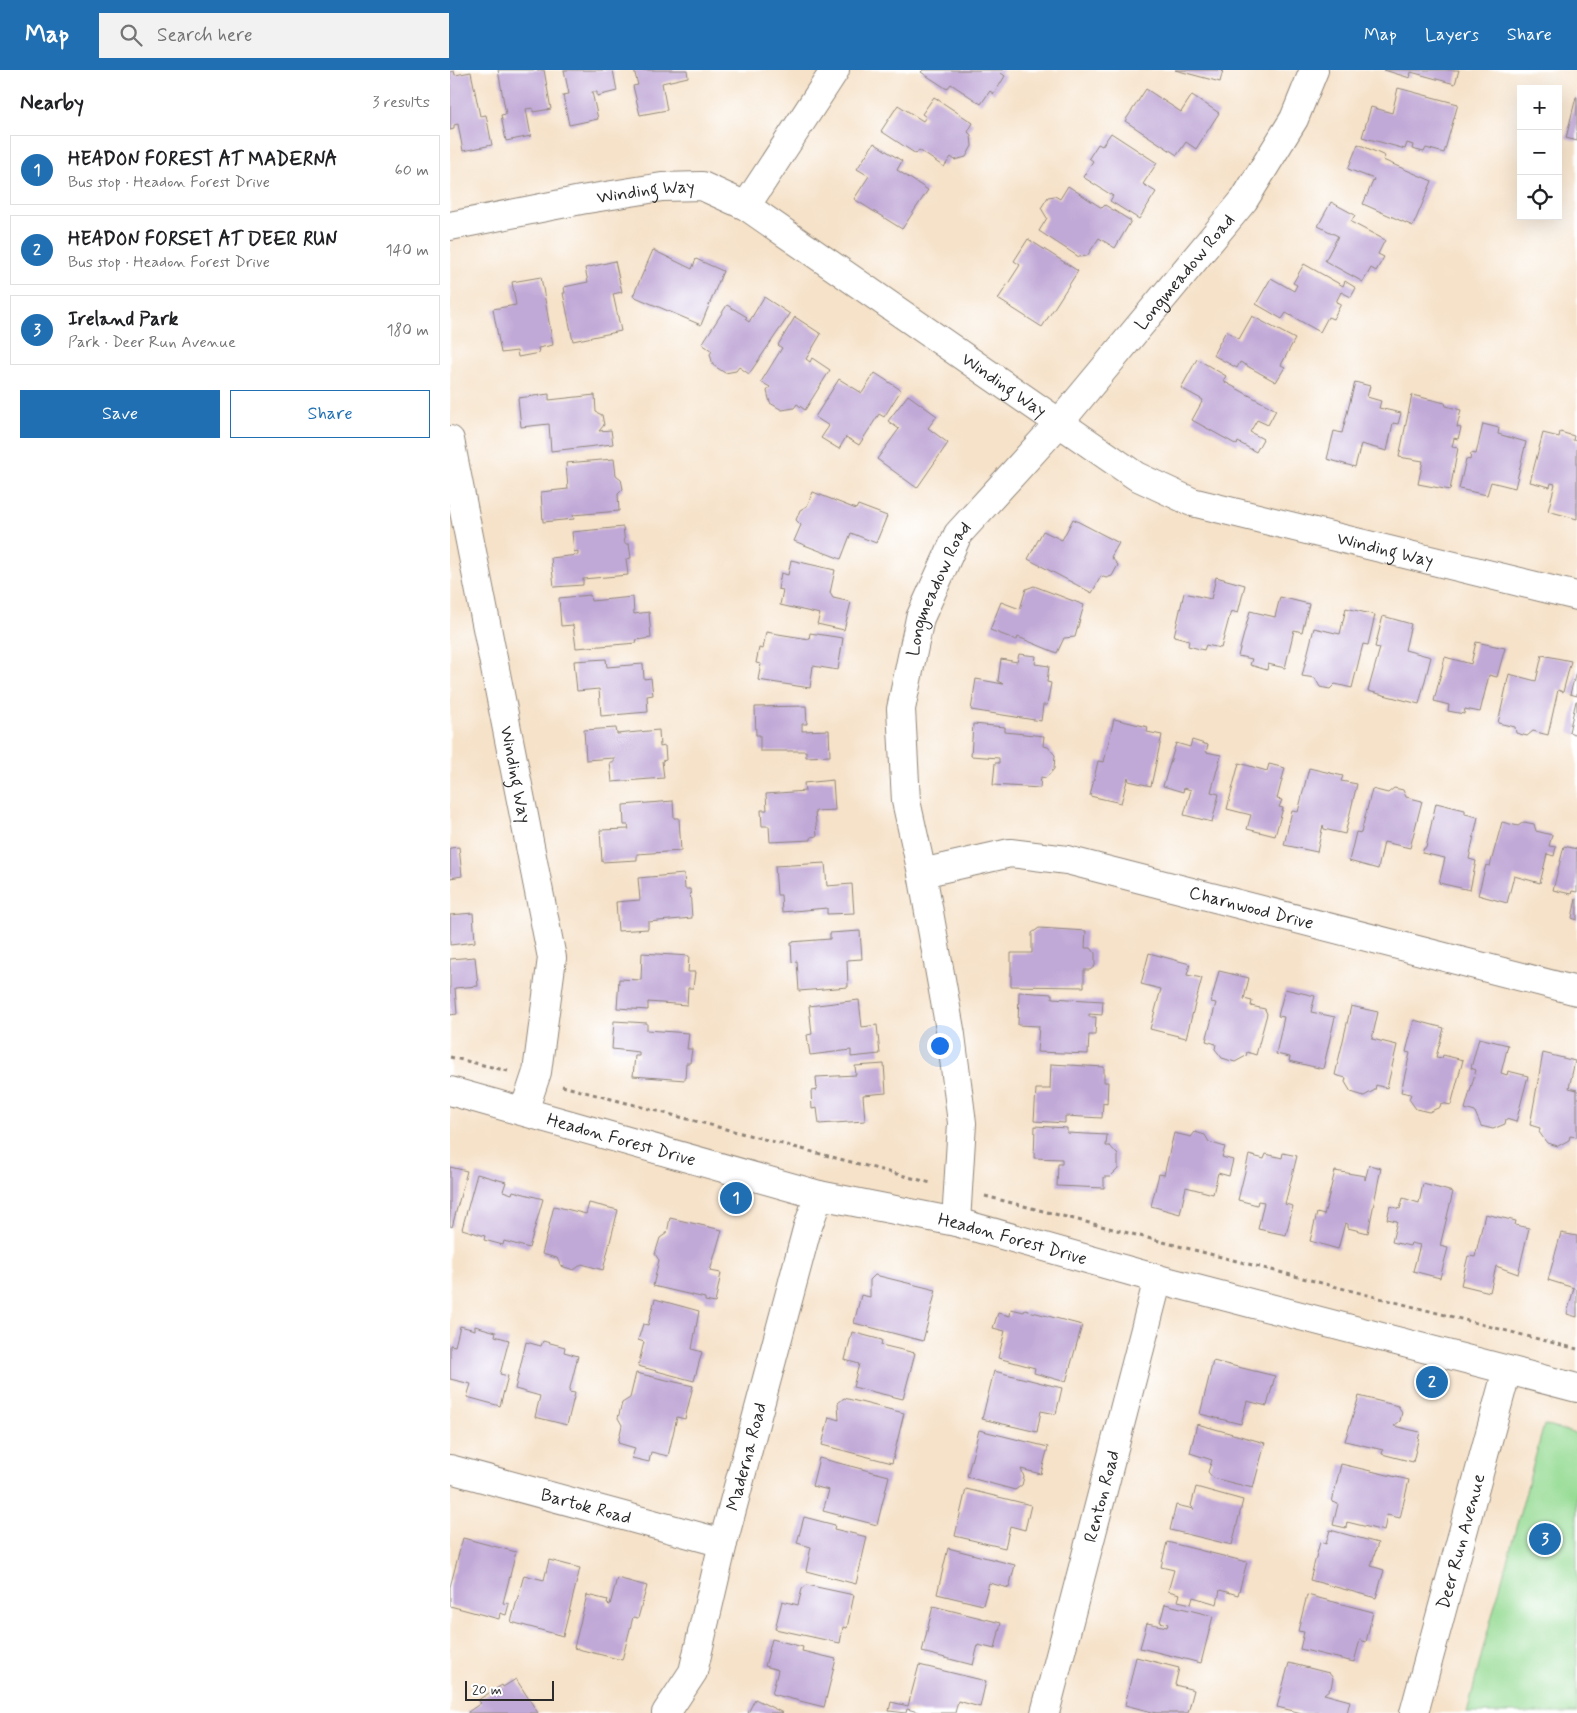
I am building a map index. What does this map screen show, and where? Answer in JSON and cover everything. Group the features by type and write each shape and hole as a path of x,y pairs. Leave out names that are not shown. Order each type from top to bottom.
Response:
{"street":[{"path":"746,206 835,70"},
{"name":"Longmeadow Road","path":"956,1222 962,1123 951,1035 922,873 906,801 901,708 920,618 958,534 1059,423 1244,200 1294,119 1314,70"},
{"name":"Winding Way","path":"450,226 581,200 662,187 702,186 746,206 1136,476 1192,502 1577,596"},
{"name":"Winding Way","path":"450,440 552,958 537,1072 524,1111"},
{"name":"Charnwood Drive","path":"922,873 1010,854 1067,860 1577,991"},
{"name":"Headon Forest Drive","path":"450,1091 819,1195 956,1222 1158,1279 1577,1388"},
{"name":"Maderna Road","path":"666,1713 693,1672 723,1543 805,1238 819,1195"},
{"name":"Renton Road","path":"1045,1713 1146,1319 1158,1279"},
{"name":"Deer Run Avenue","path":"1414,1713 1507,1370"},
{"name":"Bartok Road","path":"450,1469 723,1543"}],"path":[{"path":"450,1057 1577,1349"}],"green space":[{"path":"1544,1425 1577,1434 1577,1713 1467,1713 1484,1645"}],"building":[{"path":"498,70 544,70 551,109 533,112 533,108 526,109 531,136 506,141 501,115 506,114"},
{"path":"564,70 613,70 617,91 597,96 597,92 592,92 598,119 569,125 563,95 569,94"},
{"path":"634,70 687,70 688,77 662,83 667,110 640,115 633,86 638,85"},
{"path":"923,70 1004,70 1001,73 1005,76 994,94 990,91 981,104 951,84 947,89 921,72"},
{"path":"1175,70 1223,70 1220,82"},
{"path":"1384,70 1459,70 1455,84 1411,72 1410,78"},
{"path":"454,71 455,75 471,72 480,116 486,115 492,145 463,151 458,124 454,125 454,129 450,130 450,72"},
{"path":"1398,88 1458,104 1444,153 1426,148 1424,152 1412,149 1413,145 1407,143 1405,149 1362,137 1371,107 1392,113"},
{"path":"1146,89 1181,112 1192,95 1219,113 1196,149 1186,142 1177,155 1125,121"},
{"path":"934,97 973,123 968,132 971,135 972,146 966,157 955,160 951,157 944,167 919,150 916,154 881,131 898,105 923,121 926,117 922,114"},
{"path":"1577,97 1577,141 1566,138"},
{"path":"1111,133 1157,163 1143,184 1156,192 1139,219 1110,201 1113,196 1083,177 1093,161 1089,158 1098,144 1102,146"},
{"path":"874,143 902,161 897,170 928,190 902,229 854,199 869,176 857,169"},
{"path":"1358,144 1385,156 1383,160 1432,181 1413,226 1363,204 1374,179 1348,169"},
{"path":"1068,186 1102,208 1105,205 1131,221 1115,248 1099,238 1087,256 1079,257 1039,231 1047,218 1041,208 1048,197 1055,196 1060,199"},
{"path":"1331,202 1355,215 1351,222 1385,240 1378,254 1384,257 1376,271 1371,268 1363,282 1325,261 1338,236 1318,226"},
{"path":"1028,239 1078,271 1042,327 998,299 1020,265 1014,261"},
{"path":"653,250 692,269 696,259 723,271 701,325 633,296"},
{"path":"615,261 622,292 613,294 621,331 573,341 563,293 565,293 564,287 588,282 585,268"},
{"path":"1304,264 1343,286 1345,281 1356,288 1351,297 1341,292 1336,302 1341,304 1333,319 1328,317 1320,332 1286,313 1282,319 1256,304 1271,278 1294,291 1297,285 1293,283"},
{"path":"541,277 553,345 538,348 539,353 518,357 517,351 501,353 493,309 516,305 512,282"},
{"path":"764,297 790,314 749,374 739,367 736,371 725,373 713,365 710,354 712,351 702,344 727,305 747,317 745,319 749,322"},
{"path":"1252,316 1295,339 1281,365 1285,367 1276,382 1240,362 1237,368 1213,355 1226,331 1239,339"},
{"path":"795,317 821,334 806,359 810,362 812,358 830,370 805,410 797,404 794,408 782,410 770,403 767,391 770,387 761,382 782,348 778,345"},
{"path":"1197,359 1226,376 1223,381 1276,410 1268,425 1257,420 1250,432 1263,439 1256,452 1238,442 1237,445 1192,420 1203,400 1181,388"},
{"path":"875,373 901,390 884,417 879,414 859,445 846,437 839,449 821,438 829,426 815,417 839,379 862,393"},
{"path":"1355,382 1370,386 1367,397 1381,401 1379,408 1401,413 1398,424 1393,423 1387,451 1361,444 1355,467 1327,459 1334,431 1342,433"},
{"path":"549,394 549,400 595,395 596,412 602,415 604,425 599,431 611,430 613,444 551,451 549,424 521,427 518,398"},
{"path":"908,395 937,416 928,428 948,443 917,488 877,459 899,429 888,421"},
{"path":"1412,395 1445,403 1446,406 1461,410 1457,427 1461,428 1458,439 1454,438 1452,447 1458,448 1450,490 1418,484 1423,461 1399,457"},
{"path":"1483,424 1499,428 1498,434 1526,442 1515,488 1491,482 1487,495 1459,489 1466,459 1470,460 1471,453 1476,454"},
{"path":"1560,432 1574,436 1573,440 1577,441 1577,519 1548,511 1555,484 1551,483 1550,487 1530,482 1543,433 1559,437"},
{"path":"614,459 616,475 621,479 623,489 618,494 619,511 573,515 574,519 543,522 541,492 568,489 566,463"},
{"path":"813,492 856,509 858,505 887,516 876,543 851,533 841,559 794,541 801,525 796,520 800,510 807,506"},
{"path":"1073,519 1119,543 1111,557 1118,565 1112,576 1106,578 1101,576 1092,593 1028,559 1043,531 1062,540"},
{"path":"623,527 625,544 629,544 631,558 626,559 628,575 583,579 583,585 554,587 551,558 578,555 578,551 574,552 572,532"},
{"path":"791,560 835,570 830,593 833,598 851,602 844,630 817,624 820,614 780,605 783,590 778,589 781,573 788,575"},
{"path":"1216,577 1245,585 1238,613 1231,611 1221,648 1206,645 1204,650 1188,646 1189,640 1174,636 1184,593 1211,599"},
{"path":"1034,586 1084,605 1075,637 1064,638 1057,653 1018,637 1017,640 990,630 1001,602 1020,609 1026,589"},
{"path":"590,595 591,601 633,597 634,614 649,612 651,638 636,640 637,643 576,648 573,625 561,626 559,598"},
{"path":"1280,597 1309,604 1302,632 1294,630 1285,668 1268,664 1267,670 1250,665 1252,659 1238,656 1250,611 1275,617"},
{"path":"1346,608 1375,615 1368,645 1363,644 1352,688 1335,684 1330,689 1320,687 1315,678 1302,676 1314,628 1340,634"},
{"path":"1383,616 1411,624 1405,650 1431,657 1419,704 1368,691 1380,648 1375,647"},
{"path":"766,632 809,639 810,633 843,638 838,670 813,666 810,688 758,680 761,664 756,663 759,648 763,649"},
{"path":"1476,642 1505,648 1497,677 1489,675 1480,712 1465,709 1464,714 1448,711 1449,705 1434,701 1445,657 1471,664"},
{"path":"1019,654 1036,656 1035,664 1049,666 1047,682 1051,683 1047,705 1043,705 1041,721 971,710 976,679 1003,684 998,681 1001,659 1017,662"},
{"path":"1542,655 1571,661 1563,692 1558,690 1548,735 1533,731 1527,736 1516,733 1515,727 1498,723 1509,674 1536,681"},
{"path":"606,659 607,667 643,664 644,679 651,678 653,695 647,696 648,712 601,716 599,689 577,691 574,661"},
{"path":"1577,669 1577,696 1570,694"},
{"path":"1577,701 1577,735 1569,732"},
{"path":"806,706 807,724 802,724 802,731 829,730 830,756 806,757 806,751 760,751 760,735 756,735 755,707"},
{"path":"1114,719 1148,727 1147,732 1162,735 1151,786 1129,781 1128,777 1121,803 1090,796 1098,761 1104,762"},
{"path":"973,724 1005,727 1005,732 1044,736 1043,746 1048,747 1055,755 1054,769 1046,778 1041,777 1040,788 993,785 995,763 999,763 999,758 971,756"},
{"path":"616,728 617,734 659,730 660,747 665,746 666,760 662,761 664,778 612,782 610,762 614,762 614,758 586,760 584,730"},
{"path":"1192,740 1208,745 1206,752 1221,755 1211,792 1219,794 1212,822 1184,815 1191,790 1184,788 1183,792 1163,786 1176,743 1190,747"},
{"path":"1239,763 1267,771 1269,764 1285,768 1277,799 1282,800 1279,807 1283,808 1275,836 1247,829 1251,815 1227,809"},
{"path":"1309,768 1343,776 1341,781 1357,784 1345,834 1324,829 1323,825 1317,852 1284,845 1292,811 1298,812"},
{"path":"833,780 835,810 815,811 817,836 811,837 811,840 770,842 769,826 762,826 761,810 767,810 766,794 805,791 804,783"},
{"path":"1394,788 1403,790 1406,797 1422,801 1410,848 1384,842 1378,869 1349,861 1356,832 1361,833 1372,789 1388,793"},
{"path":"673,801 674,818 679,818 681,851 637,854 637,860 602,862 600,830 629,829 628,825 624,825 623,805"},
{"path":"1436,803 1465,810 1465,814 1478,817 1469,859 1476,861 1470,890 1439,883 1445,858 1422,853 1424,848 1426,848"},
{"path":"1502,822 1518,826 1524,822 1534,824 1536,831 1552,835 1549,846 1556,847 1554,856 1547,854 1540,883 1514,876 1507,903 1478,895 1486,865 1490,866"},
{"path":"1564,846 1577,849 1577,892 1572,891 1571,894 1553,890"},
{"path":"459,847 462,876 450,878 450,848"},
{"path":"825,863 827,886 852,884 854,913 827,914 827,908 782,912 781,895 777,895 775,866"},
{"path":"684,874 685,889 690,889 692,918 648,922 648,929 618,931 616,902 640,900 638,878"},
{"path":"1577,899 1577,920 1572,918"},
{"path":"473,913 475,942 450,945 450,915"},
{"path":"1039,928 1086,931 1085,948 1091,948 1095,953 1095,966 1090,970 1084,970 1084,987 1011,986 1011,953 1032,953 1032,933"},
{"path":"860,931 862,959 847,960 848,987 799,991 797,961 792,962 791,942 830,939 830,933"},
{"path":"642,953 689,956 688,972 695,972 693,988 688,988 687,1005 648,1002 648,1010 617,1008 619,979 641,980"},
{"path":"1149,953 1190,964 1187,975 1202,978 1186,1038 1150,1029 1161,989 1141,984"},
{"path":"475,957 478,986 455,988 457,1014 450,1015 450,959"},
{"path":"1219,971 1249,978 1244,999 1252,1001 1251,1006 1265,1009 1267,1014 1256,1055 1247,1052 1246,1056 1235,1062 1222,1058 1215,1049 1216,1044 1206,1041 1216,1003 1211,1002"},
{"path":"1285,989 1315,996 1311,1012 1335,1017 1323,1069 1289,1061 1290,1057 1276,1054 1284,1017 1278,1016"},
{"path":"1019,992 1052,994 1052,998 1103,1001 1102,1015 1089,1014 1089,1017 1096,1017 1095,1035 1089,1035 1088,1054 1037,1052 1039,1026 1018,1025"},
{"path":"859,1000 862,1027 877,1025 880,1054 851,1057 851,1050 810,1055 807,1035 812,1034 809,1006"},
{"path":"1351,1006 1378,1012 1372,1039 1397,1045 1387,1088 1376,1085 1375,1090 1364,1096 1351,1092 1345,1082 1346,1078 1335,1075"},
{"path":"1414,1020 1444,1028 1436,1057 1442,1058 1443,1055 1463,1060 1451,1105 1441,1103 1440,1107 1429,1112 1416,1109 1409,1099 1411,1094 1401,1092 1410,1053 1406,1052"},
{"path":"614,1021 647,1023 647,1030 689,1033 687,1049 692,1049 690,1063 686,1063 685,1080 633,1076 635,1056 639,1056 639,1052 612,1049"},
{"path":"1479,1038 1508,1045 1501,1073 1507,1075 1508,1071 1528,1076 1516,1122 1506,1119 1505,1124 1493,1129 1481,1126 1475,1112 1465,1109 1476,1070 1471,1068"},
{"path":"1543,1053 1575,1061 1569,1088 1577,1090 1577,1137 1570,1136 1569,1140 1558,1146 1547,1143 1539,1132 1540,1128 1530,1125"},
{"path":"884,1064 886,1093 863,1095 865,1121 819,1124 817,1108 812,1109 811,1091 817,1090 816,1077 856,1075 855,1066"},
{"path":"1051,1064 1104,1067 1104,1082 1108,1082 1107,1104 1103,1103 1102,1118 1065,1116 1065,1123 1034,1121 1036,1089 1050,1089"},
{"path":"1035,1126 1067,1128 1067,1133 1107,1135 1106,1146 1110,1146 1118,1155 1118,1169 1110,1177 1104,1177 1104,1188 1057,1186 1058,1164 1062,1164 1062,1159 1034,1158"},
{"path":"1195,1132 1205,1135 1209,1142 1225,1147 1222,1157 1233,1160 1229,1176 1218,1173 1213,1194 1186,1187 1180,1214 1151,1206 1159,1174 1164,1175 1174,1133 1191,1137"},
{"path":"1283,1153 1297,1156 1285,1204 1293,1206 1286,1235 1258,1229 1264,1202 1258,1201 1257,1205 1238,1200 1249,1155 1264,1159 1266,1154 1282,1158"},
{"path":"1369,1165 1381,1168 1368,1233 1348,1228 1348,1224 1345,1223 1338,1249 1310,1241 1317,1213 1324,1215 1335,1171 1365,1176 1365,1180"},
{"path":"450,1167 467,1171 452,1227 450,1226"},
{"path":"477,1174 506,1182 503,1191 512,1194 513,1191 543,1199 529,1248 504,1241 503,1245 484,1240 485,1236 462,1229"},
{"path":"1423,1184 1453,1192 1440,1246 1448,1248 1440,1278 1413,1271 1420,1245 1411,1243 1410,1246 1392,1242 1397,1221 1387,1219 1390,1206 1400,1209 1403,1198 1419,1203"},
{"path":"589,1203 618,1210 603,1270 582,1264 574,1270 561,1266 557,1258 542,1254 554,1206 586,1214"},
{"path":"1485,1214 1516,1221 1515,1225 1529,1228 1518,1274 1496,1266 1490,1292 1461,1285 1468,1256 1475,1257"},
{"path":"670,1218 722,1230 710,1271 721,1273 715,1303 705,1301 705,1298 653,1286 659,1260 655,1254 660,1238 667,1233"},
{"path":"1561,1233 1577,1236 1577,1317 1567,1314 1574,1288 1548,1280"},
{"path":"875,1275 936,1290 923,1341 854,1323 861,1295 870,1297 870,1280"},
{"path":"655,1299 699,1311 692,1349 702,1352 694,1381 638,1366 644,1342 638,1340 643,1324 648,1325"},
{"path":"1011,1309 1024,1312 1025,1310 1082,1325 1066,1382 1034,1373 1035,1368 998,1358 1005,1331 993,1328 998,1313 1010,1316"},
{"path":"460,1326 475,1330 475,1326 496,1332 495,1336 509,1340 500,1374 508,1376 500,1406 467,1397 471,1384 450,1379 450,1345 455,1346"},
{"path":"852,1332 882,1340 881,1345 915,1353 903,1399 853,1387 859,1364 845,1360"},
{"path":"543,1341 565,1347 564,1352 578,1356 569,1392 575,1393 567,1425 535,1417 540,1396 515,1389 526,1342 541,1346"},
{"path":"1213,1361 1275,1376 1267,1406 1247,1401 1241,1424 1200,1414"},
{"path":"994,1371 1062,1388 1056,1414 1041,1411 1037,1432 982,1419"},
{"path":"636,1373 693,1386 685,1419 677,1417 668,1456 651,1452 649,1462 632,1458 635,1448 618,1443 622,1425 618,1418 622,1403 630,1398"},
{"path":"1359,1396 1398,1406 1402,1412 1400,1421 1394,1426 1420,1432 1413,1462 1382,1454 1383,1450 1345,1441"},
{"path":"844,1398 904,1413 892,1463 822,1445 829,1417 839,1420 838,1403"},
{"path":"1197,1424 1265,1443 1253,1488 1213,1478 1208,1472 1212,1460 1190,1453"},
{"path":"979,1430 1048,1447 1041,1474 1021,1469 1024,1477 1022,1485 1015,1490 967,1477"},
{"path":"819,1458 889,1476 877,1525 823,1511 829,1490 812,1486"},
{"path":"1341,1464 1409,1480 1400,1518 1387,1515 1384,1531 1347,1522 1346,1528 1333,1525 1338,1504 1332,1502"},
{"path":"1196,1487 1243,1500 1232,1545 1170,1530 1176,1505 1194,1509 1191,1506"},
{"path":"966,1489 1031,1505 1025,1530 1010,1526 1005,1548 955,1536"},
{"path":"804,1517 835,1525 834,1529 867,1537 856,1584 806,1571 811,1547 797,1543"},
{"path":"1330,1530 1378,1543 1371,1566 1384,1570 1376,1598 1310,1580 1320,1542 1326,1544"},
{"path":"463,1538 516,1552 503,1603 509,1604 506,1615 500,1613 499,1619 450,1606 450,1587"},
{"path":"1167,1542 1247,1562 1238,1595 1220,1590 1217,1604 1193,1597 1191,1604 1178,1601 1180,1594 1168,1591 1174,1570 1161,1567"},
{"path":"948,1548 1015,1565 1009,1588 989,1583 983,1605 937,1594"},
{"path":"549,1560 580,1568 563,1636 511,1622 524,1575 544,1580"},
{"path":"617,1578 647,1586 638,1618 633,1617 622,1660 574,1648 587,1595 608,1600 607,1604 610,1605"},
{"path":"807,1585 854,1595 847,1628 843,1627 840,1643 775,1629 782,1601 798,1605 802,1589"},
{"path":"1307,1595 1373,1612 1366,1642 1360,1640 1354,1662 1300,1649 1304,1632 1298,1631"},
{"path":"1165,1604 1213,1616 1201,1663 1140,1648 1147,1623 1167,1627 1168,1624 1160,1622"},
{"path":"933,1606 1001,1623 995,1649 978,1645 973,1665 922,1652"},
{"path":"772,1639 803,1647 802,1651 836,1659 824,1707 772,1694 778,1670 765,1666"},
{"path":"1136,1657 1179,1668 1175,1685 1194,1690 1188,1713 1156,1713 1125,1705"},
{"path":"1289,1663 1329,1673 1333,1678 1331,1688 1324,1694 1350,1701 1347,1713 1302,1713 1277,1707"},
{"path":"919,1665 986,1681 980,1707 958,1701 955,1713 922,1713 907,1709 906,1713 889,1711 891,1702 908,1706"},
{"path":"516,1679 538,1713 468,1713 481,1703 478,1700 502,1685 503,1687"},
{"path":"755,1699 783,1713 748,1713"}],"place":[{"name":"HEADON FOREST AT MADERNA","path":"736,1198"},
{"name":"HEADON FORSET AT DEER RUN","path":"1432,1382"},
{"name":"Ireland Park","path":"1545,1539"}]}
